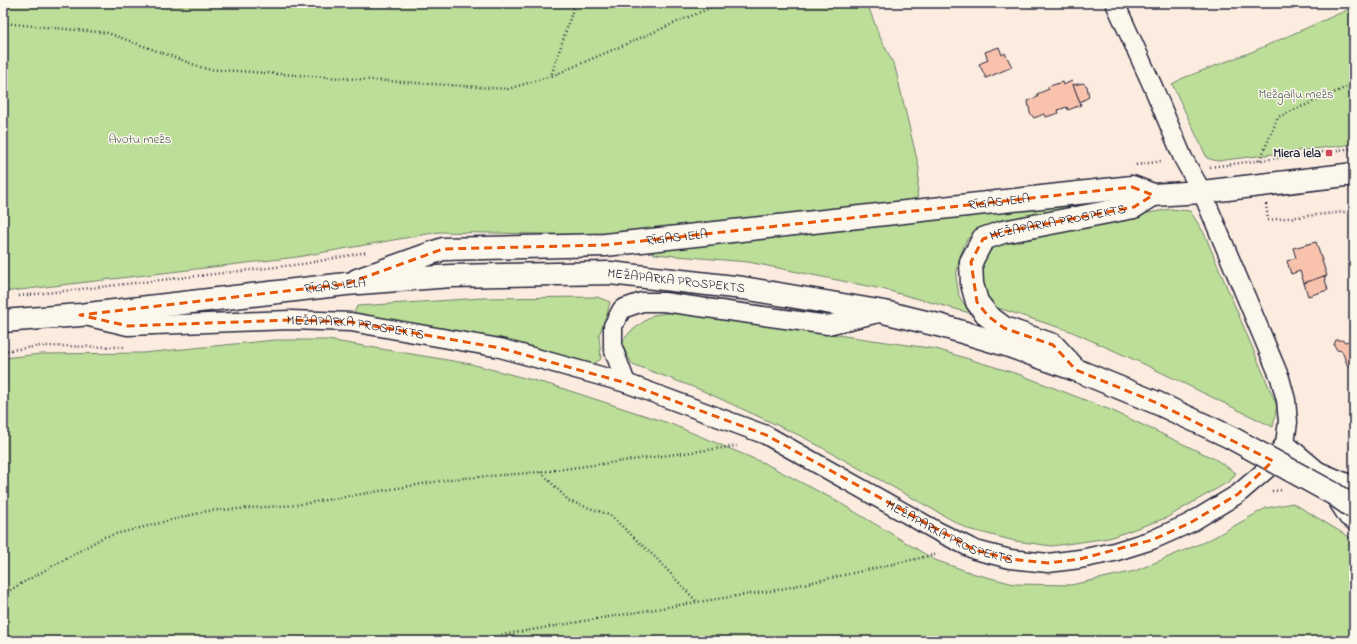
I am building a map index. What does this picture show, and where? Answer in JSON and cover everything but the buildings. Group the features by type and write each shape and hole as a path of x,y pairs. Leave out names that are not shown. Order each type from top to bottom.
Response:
{"main road":[{"name":"RĪGAS IELA","path":"3,321 80,315 346,284 443,250 605,245 1132,187 1153,195 1202,192 1354,174"},
{"name":"MEŽAPARKA PROSPEKTS","path":"1076,370 1053,344 1004,328 988,316 977,302 972,284 971,262 983,239 1003,232 1134,207 1153,195"},
{"name":"MEŽAPARKA PROSPEKTS","path":"346,284 451,276 610,273 743,288 884,312 956,330 1006,345 1076,370 1157,403 1230,437 1334,494 1354,508"}],"street":[{"path":"1115,3 1183,158 1202,192 1280,378 1287,408 1288,422 1285,443 1318,471 1354,486"},
{"name":"MEŽAPARKA PROSPEKTS","path":"626,383 613,348 614,326 622,309 642,302 664,302 828,325 884,312"},
{"name":"MEŽAPARKA PROSPEKTS","path":"80,315 128,326 290,320 351,322 500,348 626,383 766,435 937,531 975,550 1010,559 1048,563 1080,559 1114,552 1152,540 1190,523 1238,494 1267,469 1285,443"},
{"path":"1318,471 1325,485 1348,517 1354,521"}],"path":[{"path":"551,76 575,3"},
{"path":"698,3 712,7"},
{"path":"3,23 108,34 206,68 508,89 551,76 712,7 731,3"},
{"path":"1260,160 1278,117 1354,84"},
{"path":"1183,158 1200,158 1210,167 1354,148"},
{"path":"1268,220 1354,211"},
{"path":"3,351 41,346 132,347"},
{"path":"3,594 104,536 207,511 296,505 452,479 541,472 740,446 732,442"},
{"path":"541,472 569,501 610,515 657,559 697,602"},
{"path":"1270,491 1287,490"},
{"path":"932,550 945,556"},
{"path":"466,641 777,590 938,554"}],"highlighted area":[{"path":"1132,187 1153,195 1134,207 1003,232 983,239 971,262 977,302 988,316 1004,328 1053,345 1076,370 1157,403 1273,461 1238,494 1190,523 1152,540 1080,559 1048,563 1010,559 975,550 766,435 626,383 500,348 351,322 290,320 128,326 80,315 346,284 443,249 605,245"}],"green space":[{"name":"Avotu mežs","path":"3,3 867,3 879,35 895,67 919,168 917,200 592,235 439,232 297,257 3,292"},
{"name":"Mežgaiļu mežs","path":"1354,7 1354,144 1217,161 1207,158 1172,84 1183,78 1254,51"},
{"path":"1117,199 989,226 967,239 960,256 956,277 959,296 970,313 882,289 748,262 654,254 654,251"},
{"path":"1170,209 1190,211 1204,233 1277,406 1273,427 1146,365 1070,331 992,306 976,281 984,258 999,241"},
{"path":"597,297 610,302 607,315 599,335 601,359 591,366 353,316 357,306 483,298"},
{"path":"675,312 936,349 1021,375 1113,411 1215,459 1236,473 1230,481 1166,518 1109,538 1052,546 1015,541 968,529 803,437 701,390 632,364 621,343 630,332 653,315"},
{"path":"275,340 328,340 471,364 555,386 671,424 764,463 835,500 935,560 975,574 1014,584 1071,585 1135,571 1209,540 1266,508 1293,503 1354,540 1354,641 3,641 3,358 41,354 143,353"}],"place":[{"name":"Miera iela","path":"1329,153"}]}
